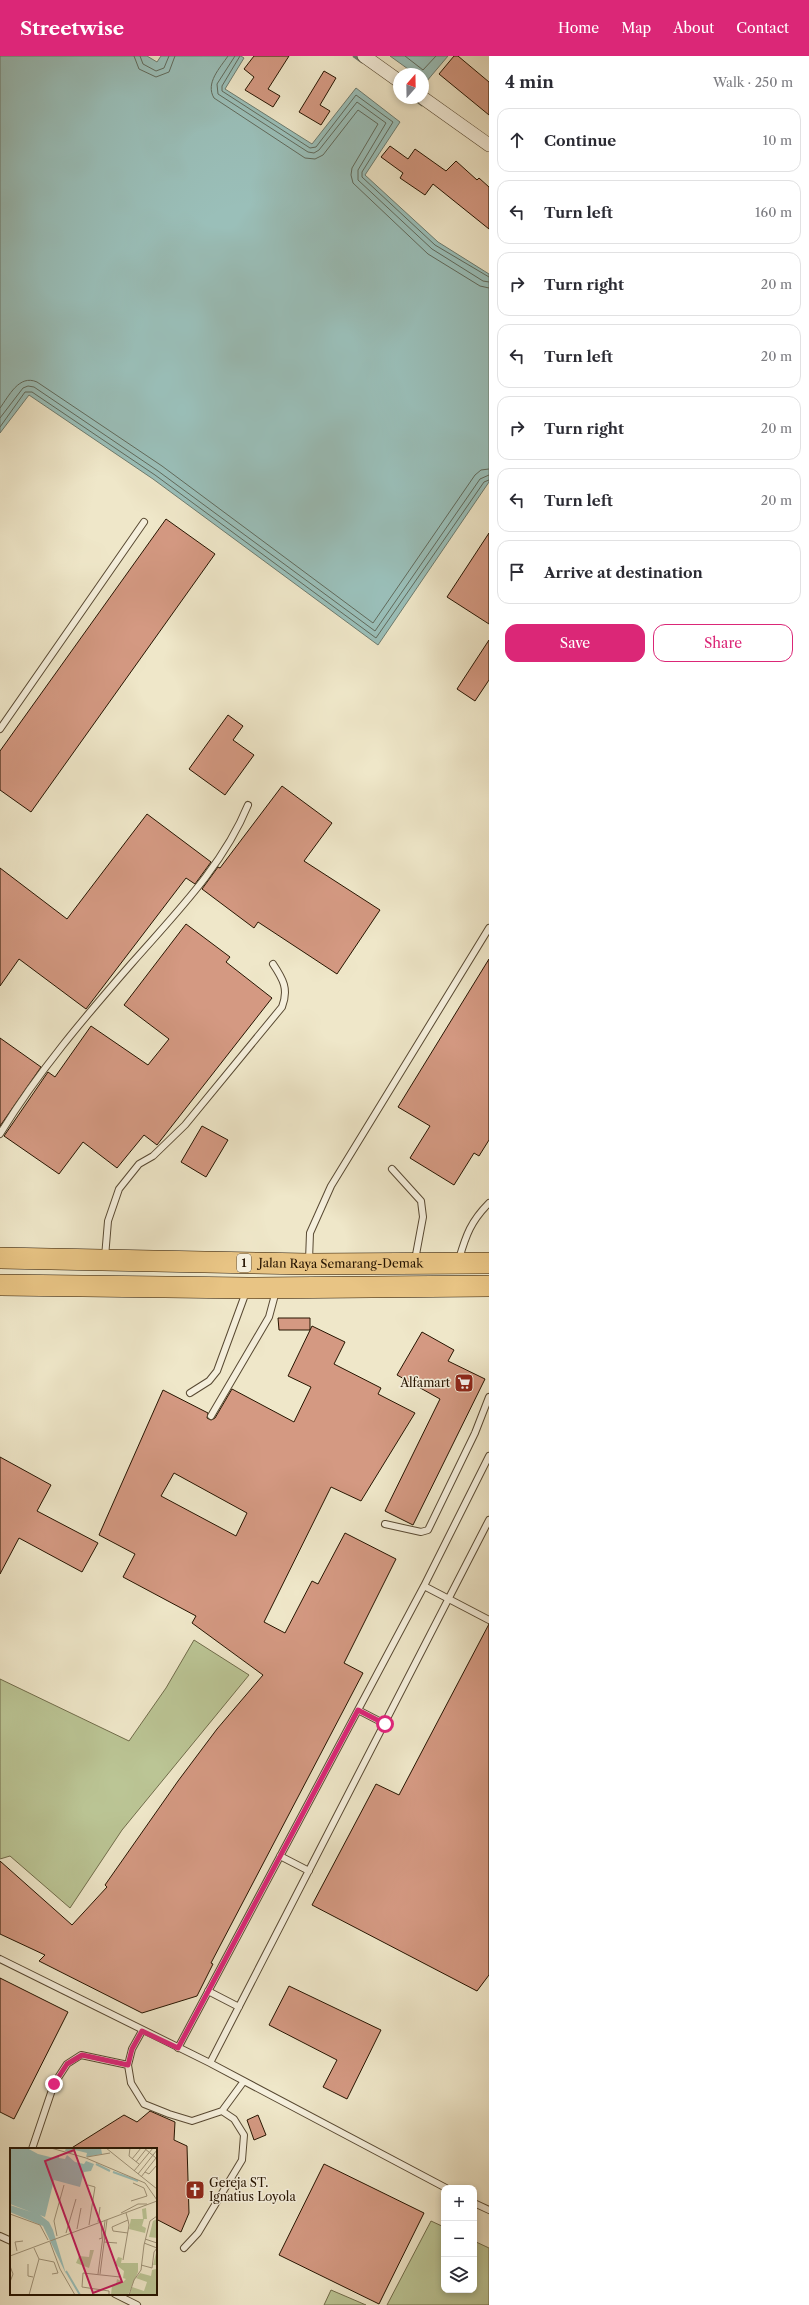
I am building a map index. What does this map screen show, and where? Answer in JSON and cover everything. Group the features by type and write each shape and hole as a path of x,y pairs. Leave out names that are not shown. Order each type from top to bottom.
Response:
{"highway":[{"name":"Jalan Raya Semarang-Demak","path":"0,1258 308,1264 489,1263"},
{"name":"Jalan Raya Semarang-Demak","path":"0,1285 248,1288 489,1286"}],"street":[{"path":"364,56 393,76"},
{"path":"429,102 489,144"}],"lane":[{"path":"0,729 144,522"},
{"path":"0,1134 24,1095 75,1028 187,901 231,841 248,805"},
{"path":"308,1264 310,1233 332,1186 489,928"},
{"path":"105,1260 108,1221 119,1189 139,1164 153,1156 185,1125 282,1007 286,997 285,983 273,964"},
{"path":"392,1169 421,1201 423,1217 415,1263"},
{"path":"458,1263 466,1235 475,1218 489,1203"},
{"path":"190,1393 209,1381 217,1370 248,1288"},
{"path":"211,1416 269,1318 277,1288"},
{"path":"385,1524 421,1532 428,1530 474,1433 489,1397"},
{"path":"178,2048 424,1586 489,1456"},
{"path":"210,2064 489,1520"},
{"path":"424,1586 489,1620"},
{"path":"358,1710 385,1724"},
{"path":"280,1856 309,1871"},
{"path":"0,1959 244,2081 441,2185"},
{"path":"208,1991 239,2007"},
{"path":"142,2031 132,2049 128,2065 131,2083 144,2104 168,2114 192,2121 222,2111 244,2081"},
{"path":"32,2148 54,2084 67,2064 82,2055 128,2065"},
{"path":"184,2248 198,2233 242,2160 244,2135 234,2119 222,2111"},
{"path":"477,2204 489,2210"},
{"path":"0,2236 10,2241"},
{"path":"117,2295 137,2305"}],"green space":[{"path":"194,1640 249,1675 122,1830 70,1908 10,1856 0,1859 0,1679 129,1741 166,1688"},
{"path":"431,2221 441,2226 441,2293 477,2293 477,2242 489,2248 489,2305 387,2305"},
{"path":"331,2290 366,2305 324,2305"}],"water":[{"path":"0,56 147,56 157,62 161,56 241,56 244,58 225,89 312,144 356,88 400,122 365,175 438,242 489,274 489,482 378,645 153,479 29,395 0,433"},
{"path":"390,56 448,56 429,78 429,68 407,68"}],"building":[{"path":"254,56 289,56 268,89 280,96 273,107 245,90 254,77 244,69"},
{"path":"454,56 458,56 489,82 489,115 439,74"},
{"path":"324,71 336,78 320,105 330,111 321,125 299,112"},
{"path":"390,146 408,159 415,149 446,171 456,161 477,180 479,178 489,187 489,229 433,184 425,195 400,178 403,173 381,157"},
{"path":"166,519 215,554 31,812 0,790 0,751"},
{"path":"489,533 489,624 447,597"},
{"path":"489,640 489,680 475,701 457,689"},
{"path":"228,715 243,726 233,740 254,755 225,795 189,769"},
{"path":"282,786 332,823 304,861 380,910 337,974 258,922 254,928 202,889 218,867 220,868"},
{"path":"147,814 211,862 195,884 186,878 86,1009 19,959 0,986 0,868 67,919"},
{"path":"186,924 230,957 226,962 272,998 157,1145 144,1135 117,1168 83,1142 59,1174 4,1136 48,1072 55,1077 91,1026 148,1065 169,1039 124,1005"},
{"path":"489,959 489,1140 479,1156 474,1153 454,1185 410,1158 430,1126 398,1107"},
{"path":"0,1038 41,1067 0,1126"},
{"path":"202,1126 228,1140 206,1177 181,1162"},
{"path":"278,1318 310,1318 310,1330 279,1330"},
{"path":"312,1326 345,1342 334,1364 381,1388 378,1394 415,1413 361,1501 331,1487 264,1622 285,1633 312,1581 318,1584 345,1533 396,1559 344,1663 363,1673 211,1963 213,1964 197,1996 142,2013 39,1961 45,1955 0,1934 0,1861 72,1925 107,1887 105,1885 178,1781 217,1729 263,1675 192,1623 196,1616 123,1577 135,1554 99,1535 163,1390 208,1413 207,1418 211,1420 215,1418 232,1389 294,1422 311,1387 288,1376","holes":["174,1473 247,1513 236,1536 161,1496"]},
{"path":"422,1332 454,1350 448,1361 485,1379 413,1525 385,1511 440,1399 397,1375"},
{"path":"0,1457 51,1485 37,1511 98,1543 82,1572 19,1538 0,1574"},
{"path":"489,1624 489,1975 477,1991 312,1905 376,1784 399,1795"},
{"path":"0,1978 68,2012 14,2119 0,2112"},
{"path":"289,1986 381,2030 347,2099 323,2087 337,2060 269,2025"},
{"path":"150,2111 175,2122 174,2140 187,2146 189,2213 181,2232 157,2220 157,2148 72,2148 124,2115 137,2122"},
{"path":"258,2115 266,2135 254,2140 247,2120"},
{"path":"324,2164 424,2213 379,2304 279,2255"}],"waterway":[{"path":"355,56 362,61"}],"place":[{"name":"Alfamart","path":"464,1383"},
{"name":"Gereja ST. Ignatius Loyola","path":"195,2190"}],"route":[{"path":"54,2084 67,2064 82,2055 128,2065 132,2049 142,2031 178,2048 358,1710 385,1724"}]}
